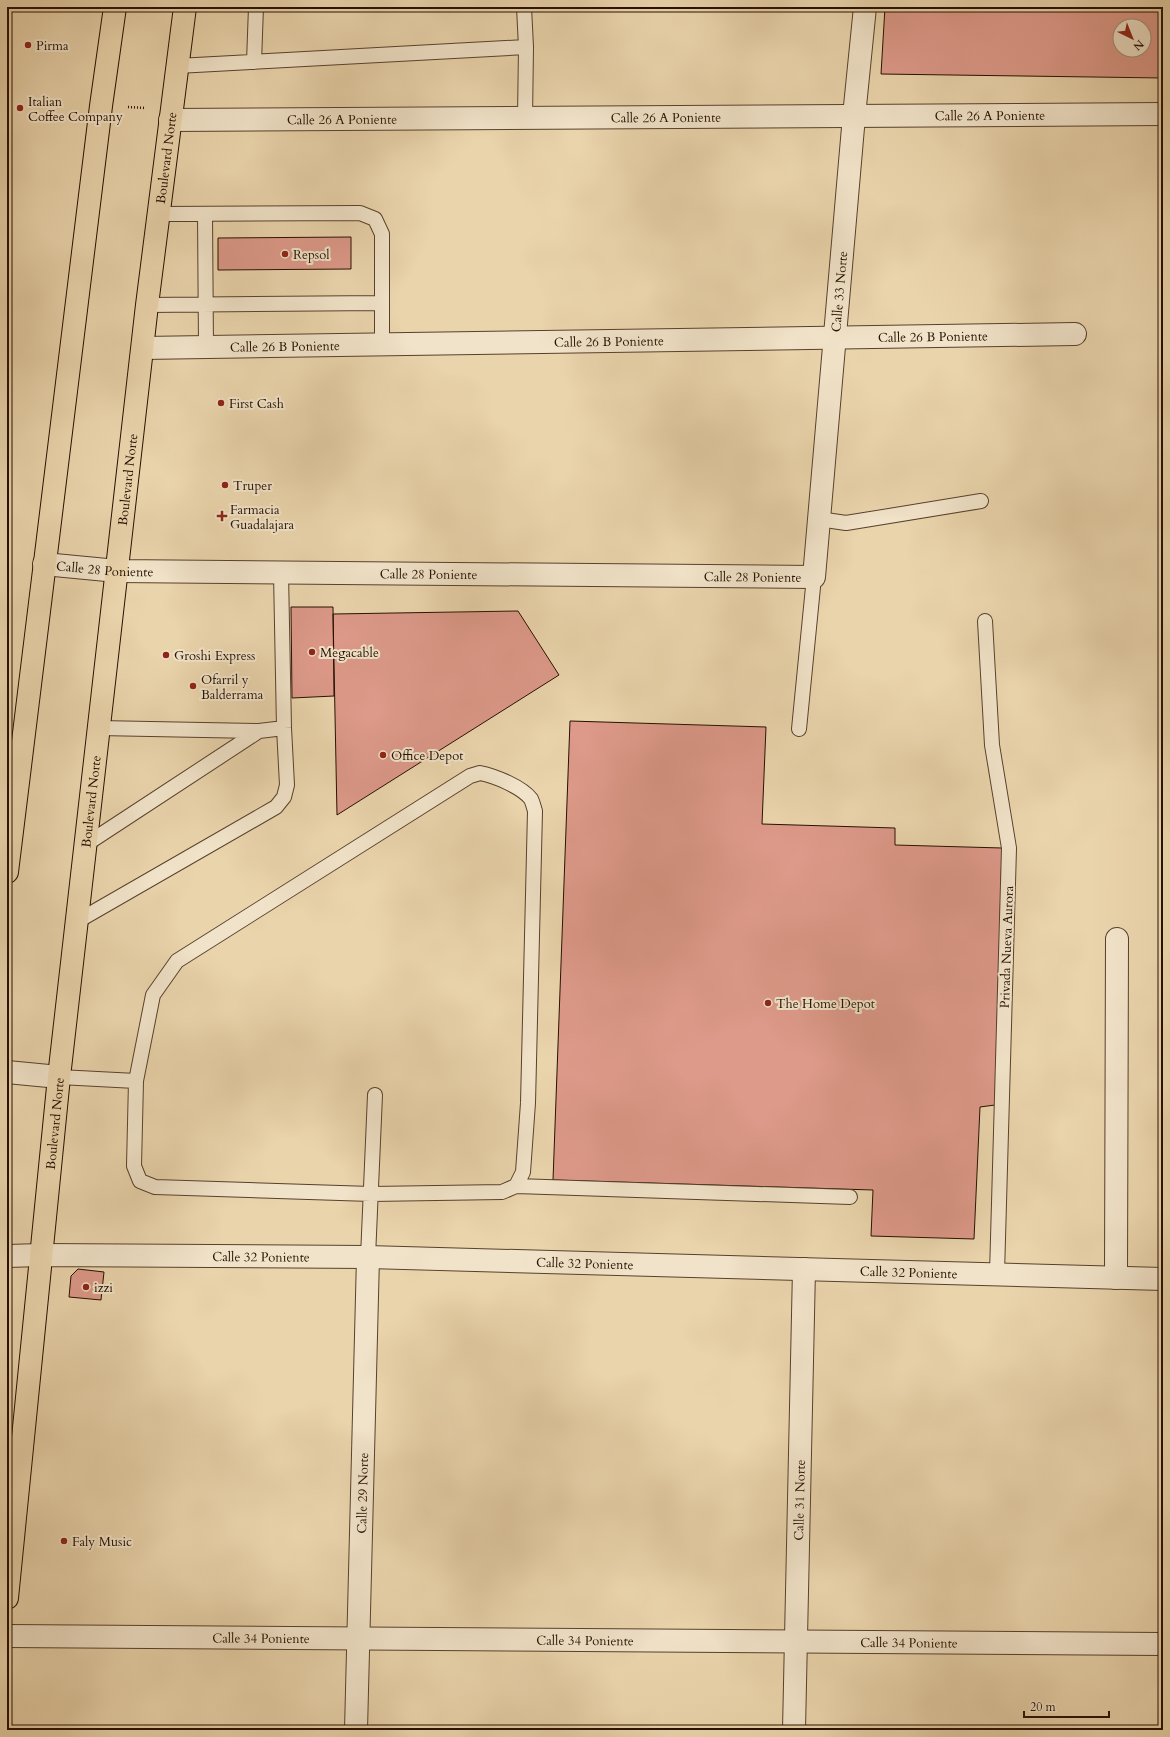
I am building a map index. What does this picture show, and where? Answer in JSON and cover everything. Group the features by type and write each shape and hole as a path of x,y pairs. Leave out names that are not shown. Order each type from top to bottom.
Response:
{"main road":[{"path":"7,872 101,106 115,7"},
{"name":"Boulevard Norte","path":"7,1598 76,922 147,305 170,114 185,7"}],"street":[{"name":"Calle 33 Norte","path":"814,577 854,116 866,7"},
{"name":"Calle 26 A Poniente","path":"170,114 525,118 1163,114"},
{"name":"Calle 26 B Poniente","path":"143,348 1075,334"},
{"name":"Calle 28 Poniente","path":"44,564 117,571 814,577"},
{"path":"1116,939 1116,1278"},
{"path":"7,1072 59,1077"},
{"name":"Calle 32 Poniente","path":"7,1256 368,1257 1163,1279"},
{"name":"Calle 29 Norte","path":"356,1730 368,1257"},
{"name":"Calle 31 Norte","path":"794,1730 804,1269"},
{"name":"Calle 34 Poniente","path":"7,1636 359,1640 1163,1644"}],"lane":[{"path":"254,62 256,7"},
{"path":"524,7 526,47 525,118"},
{"path":"177,66 526,47"},
{"path":"159,214 360,213 375,219 382,234 382,344"},
{"path":"205,214 206,347"},
{"path":"147,305 382,303"},
{"path":"819,519 846,523 981,501"},
{"path":"76,922 276,807 284,797 287,785 284,728 281,573"},
{"path":"799,729 814,577"},
{"name":"Privada Nueva Aurora","path":"985,621 992,745 1009,848 997,1274"},
{"path":"98,728 259,730 284,728"},
{"path":"85,845 259,730"},
{"path":"516,1186 522,1172 528,1103 535,812 532,800 524,792 491,775 480,773 470,776 177,961 153,995 136,1081 134,1166 140,1181 155,1187 371,1194 502,1192 516,1186 850,1197"},
{"path":"59,1077 136,1081"},
{"path":"368,1257 375,1095"}],"path":[{"path":"101,106 170,114"}],"building":[{"path":"885,7 1163,7 1163,78 881,74"},
{"name":"Repsol","path":"351,237 351,269 218,270 218,238"},
{"name":"Megacable","path":"291,607 333,607 334,696 292,698"},
{"name":"Office Depot","path":"518,611 559,675 337,815 333,614"},
{"path":"570,721 766,727 762,824 895,828 895,845 1002,848 995,1105 980,1107 974,1239 871,1236 873,1190 553,1180"},
{"name":"izzi","path":"78,1269 104,1272 101,1300 69,1297 71,1276"}],"place":[{"name":"Pirma","path":"28,45"},
{"name":"Italian Coffee Company","path":"20,108"},
{"name":"Repsol","path":"285,254"},
{"name":"First Cash","path":"221,403"},
{"name":"Truper","path":"225,485"},
{"name":"Farmacia Guadalajara","path":"222,516"},
{"name":"Megacable","path":"312,652"},
{"name":"Groshi Express","path":"166,655"},
{"name":"Ofarril y Balderrama","path":"193,686"},
{"name":"Office Depot","path":"383,755"},
{"name":"The Home Depot","path":"768,1003"},
{"name":"izzi","path":"86,1287"},
{"name":"Faly Music","path":"64,1541"}]}
